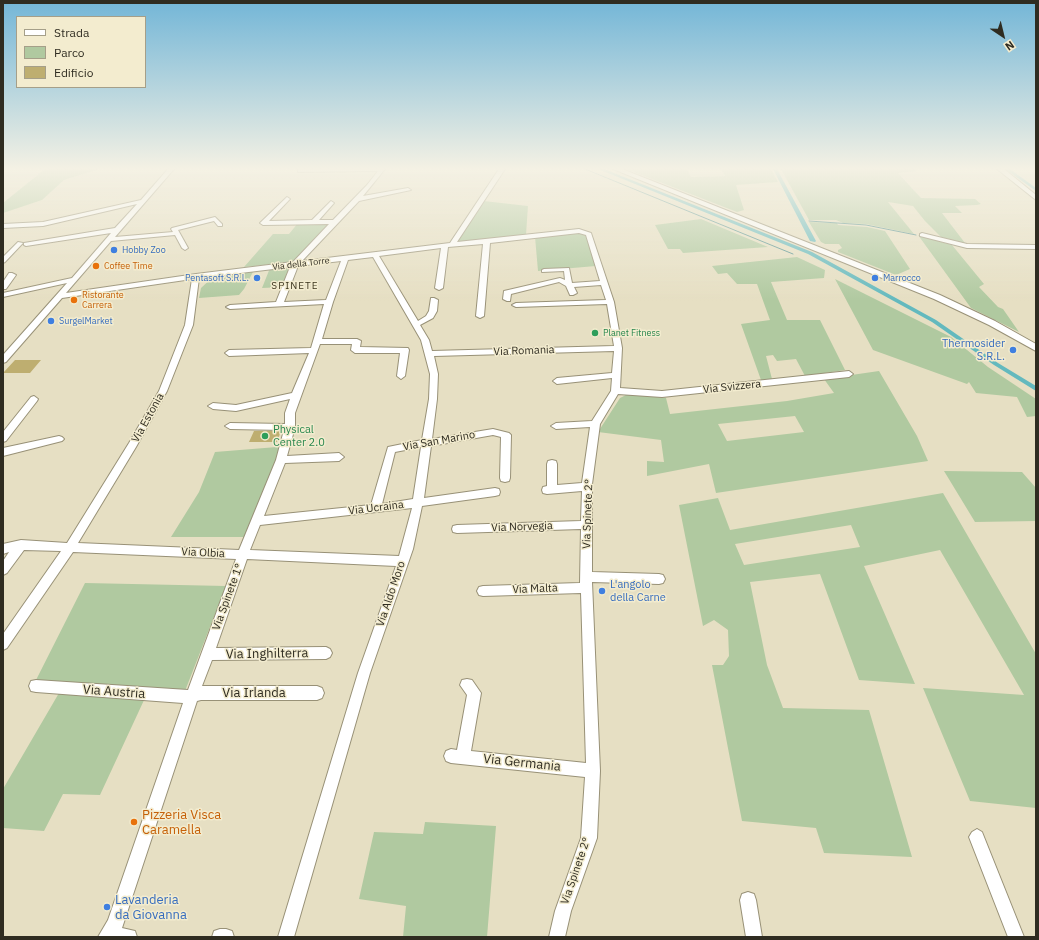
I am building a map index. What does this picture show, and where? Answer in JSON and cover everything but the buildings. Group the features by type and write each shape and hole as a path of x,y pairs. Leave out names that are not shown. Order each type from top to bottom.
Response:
{"main road":[{"path":"726,213 937,297 992,323 1036,348"}],"street":[{"path":"3,226 30,226 51,223 94,213"},
{"path":"3,360 6,353 60,296 133,213"},
{"path":"273,213 263,223 335,222"},
{"path":"314,222 322,213"},
{"path":"279,304 295,264 344,213"},
{"path":"439,288 448,246 471,213"},
{"path":"185,248 174,229 215,219 220,226"},
{"path":"3,261 23,243 118,230"},
{"name":"Via Spinete 2°","path":"448,246 580,231 586,232 589,234 605,283 618,348 615,391 595,424 588,487 586,525 587,582 593,771 589,838 562,911 557,937"},
{"path":"110,239 177,233"},
{"path":"922,236 967,246 1036,248"},
{"path":"480,316 487,242"},
{"name":"Via della Torre","path":"60,296 196,276 448,246"},
{"name":"Via Aldo Moro","path":"286,937 364,673 402,561 418,503 433,399 434,374 430,354 425,340 375,255"},
{"name":"Via Spinete 1°","path":"107,937 117,917 192,697 243,554 258,521 281,460 290,427 290,413 345,258"},
{"path":"544,272 567,269 569,285 573,294"},
{"path":"3,287 12,275"},
{"name":"Via Estonia","path":"3,644 70,547 134,445 163,391 189,325 196,276"},
{"path":"3,295 75,279"},
{"path":"507,299 507,293 560,280 569,285 605,283"},
{"path":"416,325 429,318 433,311 434,300"},
{"path":"230,306 329,302"},
{"path":"516,304 610,302"},
{"path":"229,352 315,346 357,341 355,350 405,350 401,376"},
{"name":"Via Romania","path":"430,354 618,348"},
{"name":"Via Svizzera","path":"615,391 662,394 849,374"},
{"path":"557,381 616,376"},
{"path":"213,406 236,408 296,395"},
{"path":"3,439 34,399"},
{"path":"556,426 595,424"},
{"path":"230,426 290,427"},
{"name":"Via San Marino","path":"375,509 391,449 493,432 506,435 504,478"},
{"path":"3,452 59,439"},
{"path":"281,460 339,457"},
{"path":"552,464 549,490 588,487"},
{"name":"Via Ucraina","path":"258,521 375,509 495,492"},
{"name":"Via Norvegia","path":"457,529 586,525"},
{"path":"3,570 21,545"},
{"name":"Via Olbia","path":"3,549 21,545 402,561"},
{"name":"Via Malta","path":"483,591 587,582 659,579"},
{"name":"Via Inghilterra","path":"208,654 326,653"},
{"name":"Via Germania","path":"467,685 474,693 457,756 593,771"},
{"name":"Via Austria","path":"36,686 192,697"},
{"name":"Via Irlanda","path":"192,697 201,694 317,694"},
{"path":"977,837 1016,937"},
{"path":"748,900 754,937"},
{"path":"107,937 130,937"},
{"path":"220,937 226,937"}],"green space":[{"path":"476,213 528,213 526,235 457,241"},
{"path":"805,213 897,213 914,234 866,224 843,223 836,220 809,220"},
{"path":"918,213 962,213 942,213 965,243 941,237"},
{"path":"701,219 768,247 683,253 680,249 668,249 655,225"},
{"path":"809,222 837,223 838,225 867,227 885,231 910,269 896,275 838,252 838,250 842,248 839,244 825,244 821,242"},
{"path":"298,223 331,223 295,262 244,267 273,234 289,234"},
{"path":"580,232 587,234 596,266 538,271 535,237"},
{"path":"918,235 952,245 984,284 979,287 998,307 1003,309 1019,332 971,308"},
{"path":"797,257 825,270 824,278 771,282 787,320 820,320 845,370 805,376 796,359 777,361 773,355 766,356 772,379 761,380 741,324 770,320 757,284 737,284 727,273 718,274 712,266"},
{"path":"291,266 283,287 262,288 270,268"},
{"path":"254,270 244,289 239,295 199,298 201,288 216,274"},
{"path":"835,279 951,337 988,367 1036,399 1036,416 1027,417 1017,397 976,393 969,382 967,384 873,350"},
{"path":"879,371 917,436 928,461 716,493 709,464 647,476 647,461 664,462 661,440 598,432 620,398 628,394 666,398 670,414 787,401 834,393 824,379","holes":["795,416 804,432 727,441 718,424"]},
{"path":"277,447 280,449 244,537 171,537 199,492 215,452"},
{"path":"944,471 1022,472 1036,488 1036,521 975,522"},
{"path":"943,493 1036,654 1036,808 970,801 923,688 1024,695 940,550 864,566 915,684 859,680 820,574 750,582 767,665 783,708 869,710 912,857 824,853 816,828 742,821 712,665 723,665 729,656 728,630 714,620 703,626 679,505 718,498 730,530","holes":["851,525 860,547 744,565 735,544"]},
{"path":"85,583 226,586 185,691 35,682"},
{"path":"59,693 145,698 100,795 63,794 44,831 3,828 3,789"},
{"path":"425,822 496,826 487,937 403,937 406,906 359,899 374,832 423,834"}],"waterway":[{"path":"692,213 793,254"},
{"path":"710,213 810,253 934,321 996,364 1036,389"},
{"path":"798,213 813,241"},
{"path":"809,221 866,225 916,235"}],"place":[{"name":"Hobby Zoo","path":"114,250"},
{"name":"Coffee Time","path":"96,266"},
{"name":"Pentasoft S.R.L.","path":"257,278"},
{"name":"Marrocco","path":"875,278"},
{"name":"Ristorante Carrera","path":"74,300"},
{"name":"SurgelMarket","path":"51,321"},
{"name":"Planet Fitness","path":"595,333"},
{"name":"Thermosider S.R.L.","path":"1013,350"},
{"name":"Physical Center 2.0","path":"265,436"},
{"name":"L'angolo della Carne","path":"602,591"},
{"name":"Pizzeria Visca Caramella","path":"134,822"},
{"name":"Lavanderia da Giovanna","path":"107,907"}],"district":[{"name":"SPINETE","path":"295,286"}]}
